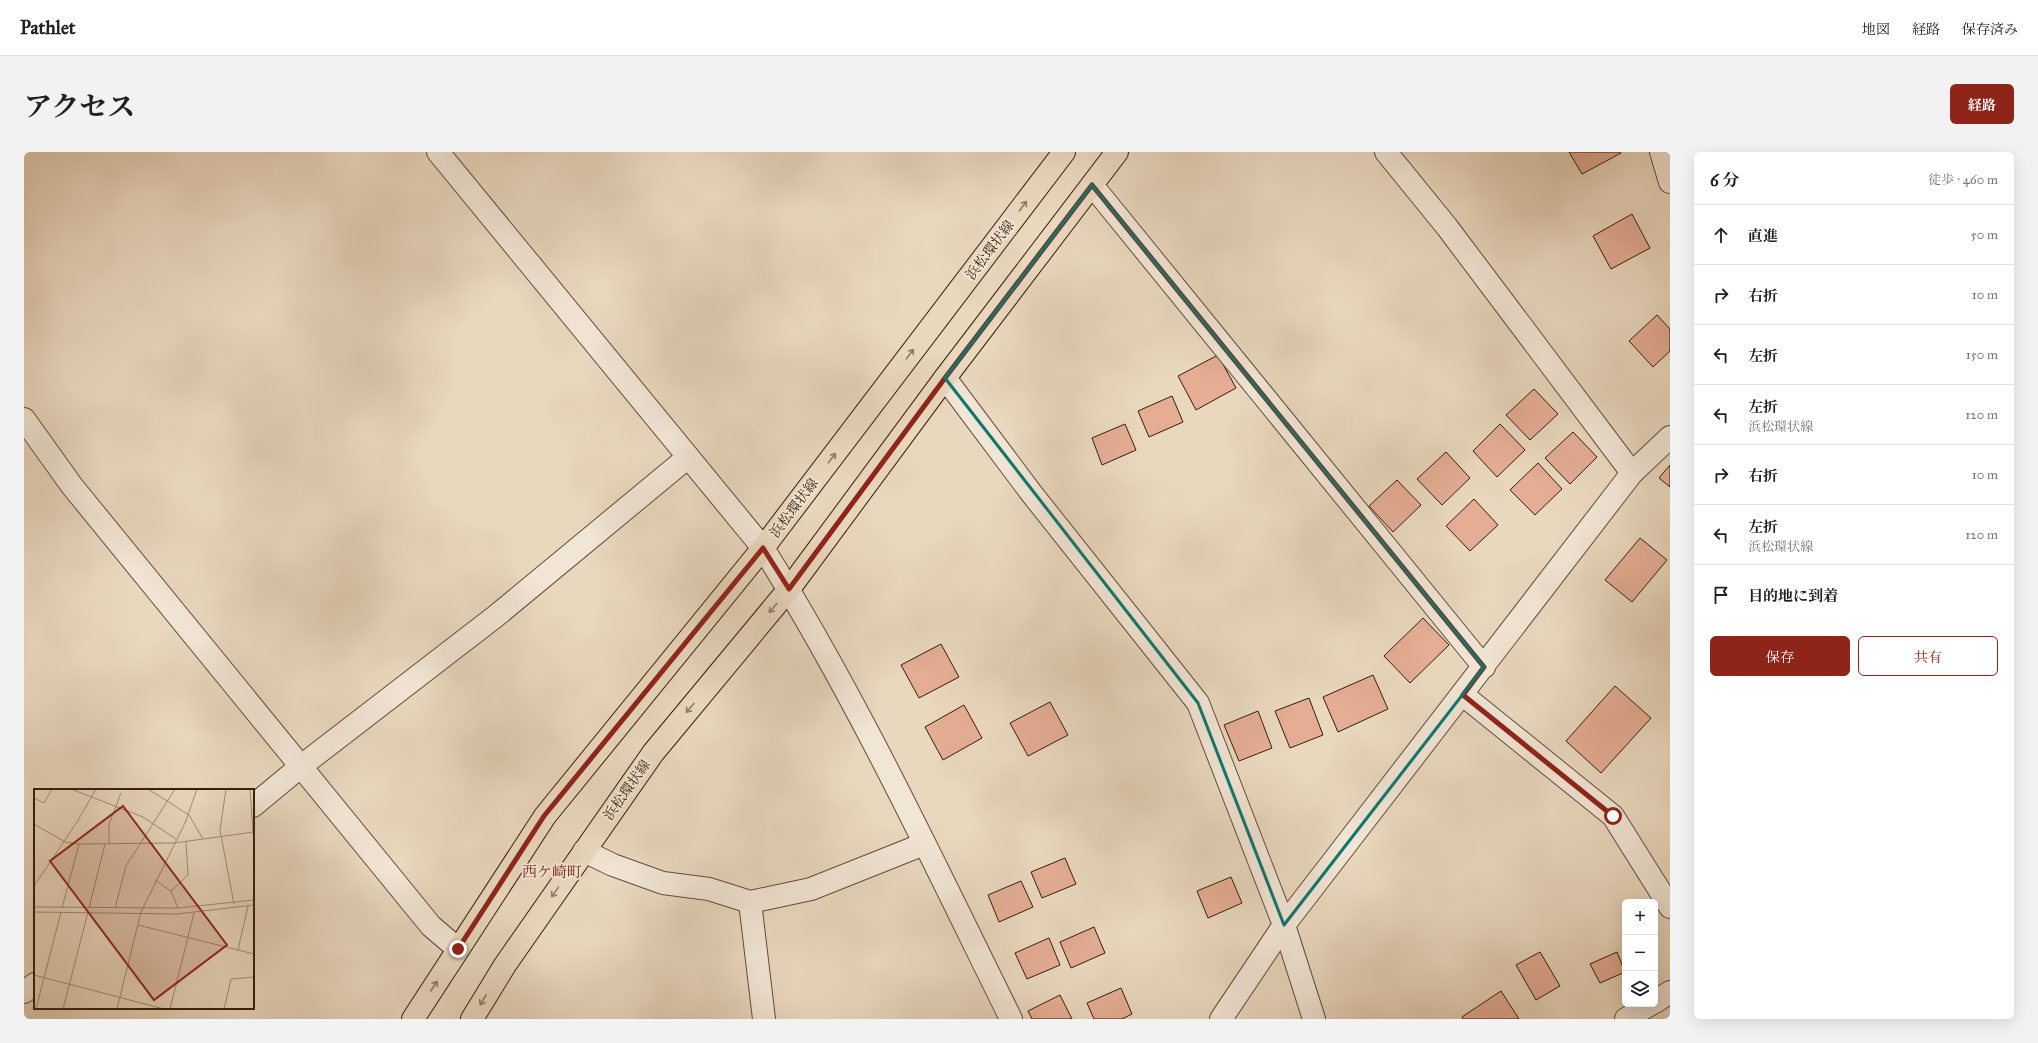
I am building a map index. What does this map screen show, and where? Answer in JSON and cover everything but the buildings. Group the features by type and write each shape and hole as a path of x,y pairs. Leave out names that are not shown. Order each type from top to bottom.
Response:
{"main road":[{"name":"浜松環状線","path":"413,1019 544,816 763,548 1063,152"},
{"name":"浜松環状線","path":"472,1019 505,964 653,753 789,589 945,378 1117,152"}],"street":[{"path":"438,152 687,458 763,548 789,589 852,704 1011,1019"},
{"path":"1386,152 1447,227 1632,473"},
{"path":"1661,152 1670,182"},
{"path":"1092,185 1484,667"},
{"path":"945,378 1032,494 1198,703 1284,925 1314,1019"},
{"path":"24,419 72,486 300,767 431,926 458,949"},
{"path":"1221,1019 1284,925 1463,695 1632,473 1670,438"},
{"path":"254,805 300,767 496,616 687,458"},
{"path":"1463,695 1613,816 1670,907"},
{"path":"584,851 613,865 663,883 709,889 750,902 811,889 892,855 924,844"},
{"path":"750,902 764,1019"},
{"path":"24,992 34,985"},
{"path":"1658,1000 1670,992"},
{"path":"1626,1019 1646,1007"}],"highlighted area":[{"path":"1092,185 1484,667 1284,925 1198,703 945,378"}],"district":[{"name":"西ケ崎町","path":"552,872"}],"route":[{"path":"458,949 544,816 763,548 789,589 945,378 1092,185 1484,667 1463,695 1613,816"}]}
